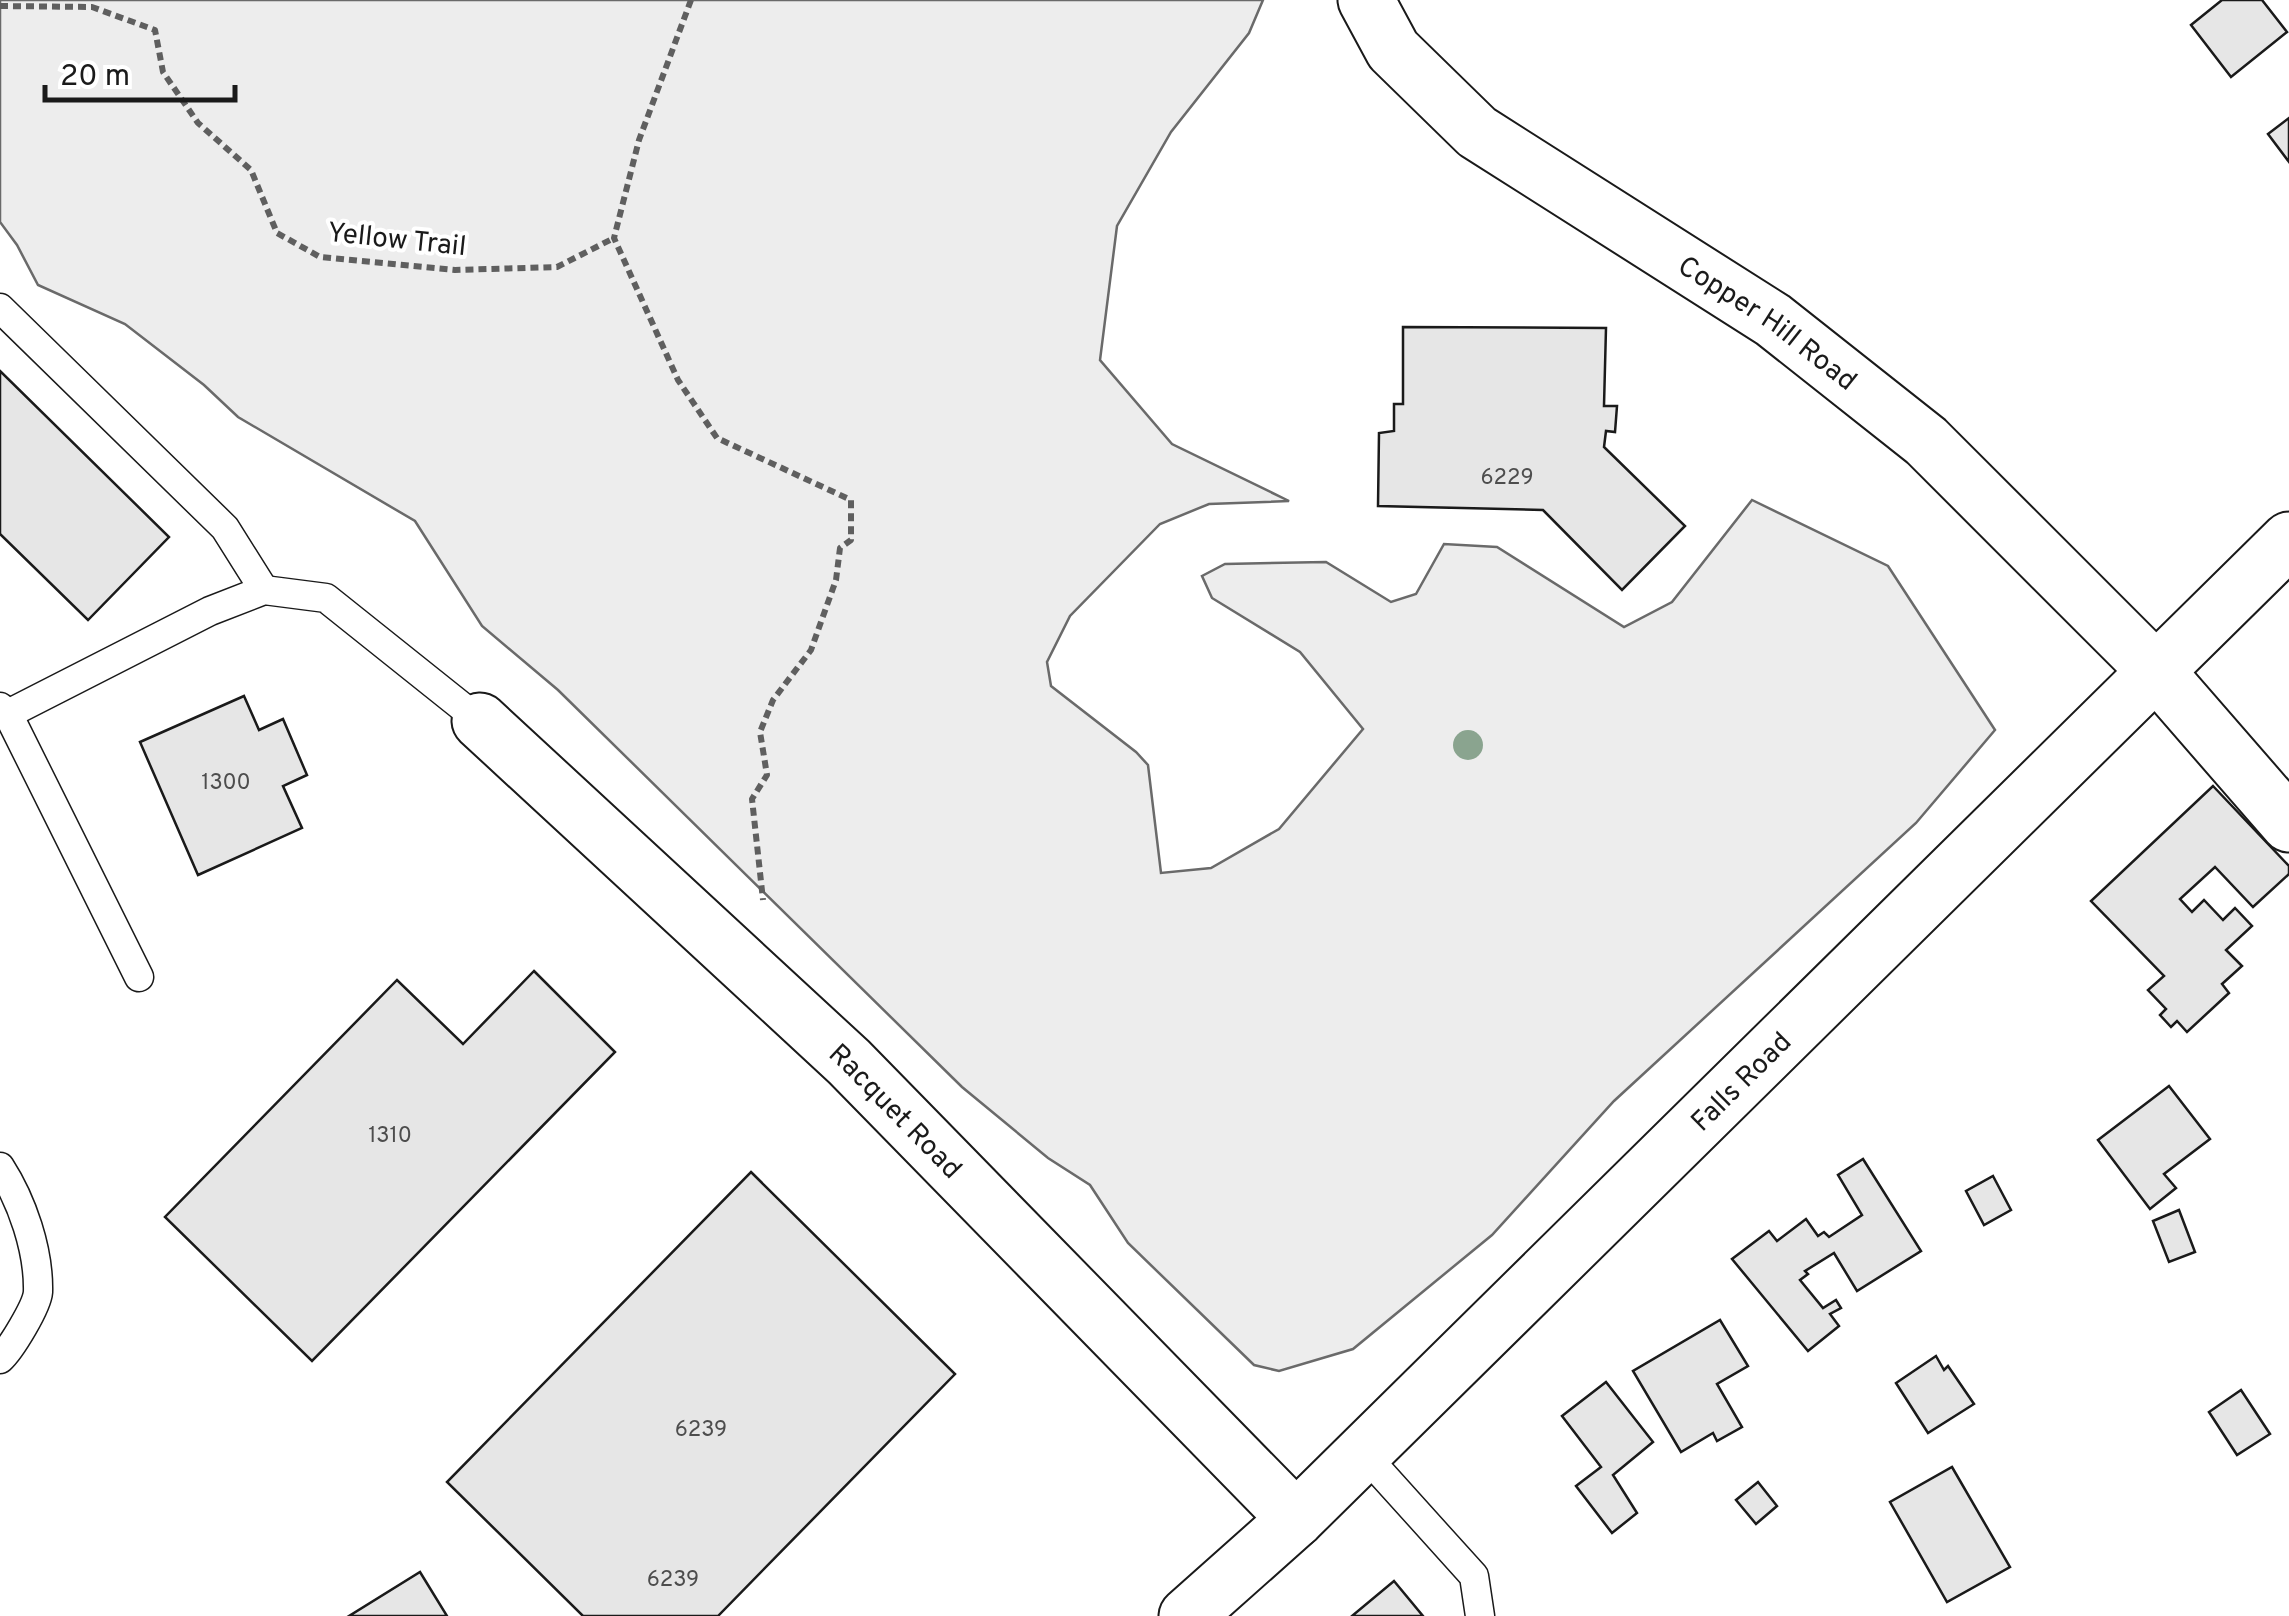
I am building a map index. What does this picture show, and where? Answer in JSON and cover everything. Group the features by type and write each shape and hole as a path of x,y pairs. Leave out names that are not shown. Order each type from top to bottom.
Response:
{"street":[{"name":"Copper Hill Road","path":"1366,0 1393,50 1478,132 1773,320 1926,440 2156,671 2289,824"},
{"name":"Falls Road","path":"1187,1616 1364,1453 2289,540"},
{"name":"Racquet Road","path":"480,722 863,1076 1296,1519"}],"lane":[{"path":"0,308 226,528 264,590"},
{"path":"139,977 4,711 210,611 264,590 326,598 480,722"},
{"path":"0,1167 16,1191 32,1246 38,1296 8,1352 0,1359"},
{"path":"1364,1453 1474,1576 1480,1616"}],"path":[{"path":"691,0 640,140 614,238 678,380 717,438 851,500 851,540 840,548 836,580 810,650 773,700 760,732 768,774 752,798 770,938 746,965"},
{"name":"Yellow Trail","path":"0,6 92,7 155,30 162,72 198,123 251,170 277,234 320,257 454,270 557,267 614,238"}],"shaded area":[{"path":"0,0 1263,0 1249,33 1171,132 1117,226 1100,360 1172,444 1289,501 1209,504 1160,524 1070,616 1047,662 1051,686 1148,765 1161,873 1211,868 1279,829 1363,729 1300,652 1212,598 1202,576 1225,564 1326,562 1391,602 1416,594 1444,544 1497,547 1624,627 1672,602 1752,500 1888,566 1995,730 1916,823 1614,1101 1492,1235 1353,1349 1279,1371 1254,1365 1128,1243 1090,1185 1048,1158 962,1087 558,690 482,626 415,521 238,417 204,385 125,324 38,285 0,222"}],"building":[{"path":"2222,0 2262,0 2287,32 2231,77 2191,25"},
{"path":"2289,118 2289,162 2268,134"},
{"path":"1403,327 1606,328 1604,406 1617,406 1615,432 1606,431 1604,447 1685,526 1622,590 1543,510 1378,506 1379,433 1394,431 1394,404 1403,404"},
{"path":"0,371 169,537 88,620 0,534"},
{"path":"244,696 259,730 283,719 307,775 283,786 302,828 198,875 140,742"},
{"path":"2213,786 2289,866 2289,874 2253,907 2215,867 2180,899 2192,912 2204,900 2223,920 2235,908 2252,926 2226,950 2242,966 2222,984 2229,993 2187,1032 2177,1021 2171,1027 2160,1015 2166,1009 2148,990 2164,976 2091,901"},
{"path":"534,971 615,1052 312,1361 165,1217 397,980 463,1044"},
{"path":"2169,1086 2210,1139 2164,1174 2176,1188 2150,1209 2098,1140"},
{"path":"1863,1159 1921,1251 1857,1291 1834,1253 1805,1271 1808,1274 1800,1280 1823,1308 1836,1300 1841,1308 1830,1314 1839,1326 1808,1351 1732,1259 1769,1231 1777,1241 1806,1219 1818,1236 1824,1232 1829,1237 1862,1215 1838,1175"},
{"path":"751,1172 955,1374 718,1616 583,1616 447,1482"},
{"path":"1993,1176 2011,1210 1984,1225 1966,1191"},
{"path":"2179,1210 2195,1252 2169,1262 2153,1221"},
{"path":"1720,1320 1748,1366 1717,1384 1742,1427 1717,1441 1713,1433 1681,1452 1633,1371"},
{"path":"1936,1356 1944,1370 1948,1366 1974,1404 1928,1433 1896,1383"},
{"path":"1606,1382 1653,1442 1613,1475 1637,1513 1612,1533 1576,1486 1601,1467 1562,1416"},
{"path":"2241,1390 2270,1434 2237,1455 2209,1412"},
{"path":"1952,1467 2010,1567 1947,1602 1890,1502"},
{"path":"1758,1482 1777,1506 1756,1524 1736,1500"},
{"path":"420,1572 447,1616 349,1616"},
{"path":"1394,1581 1423,1616 1352,1616"}]}
